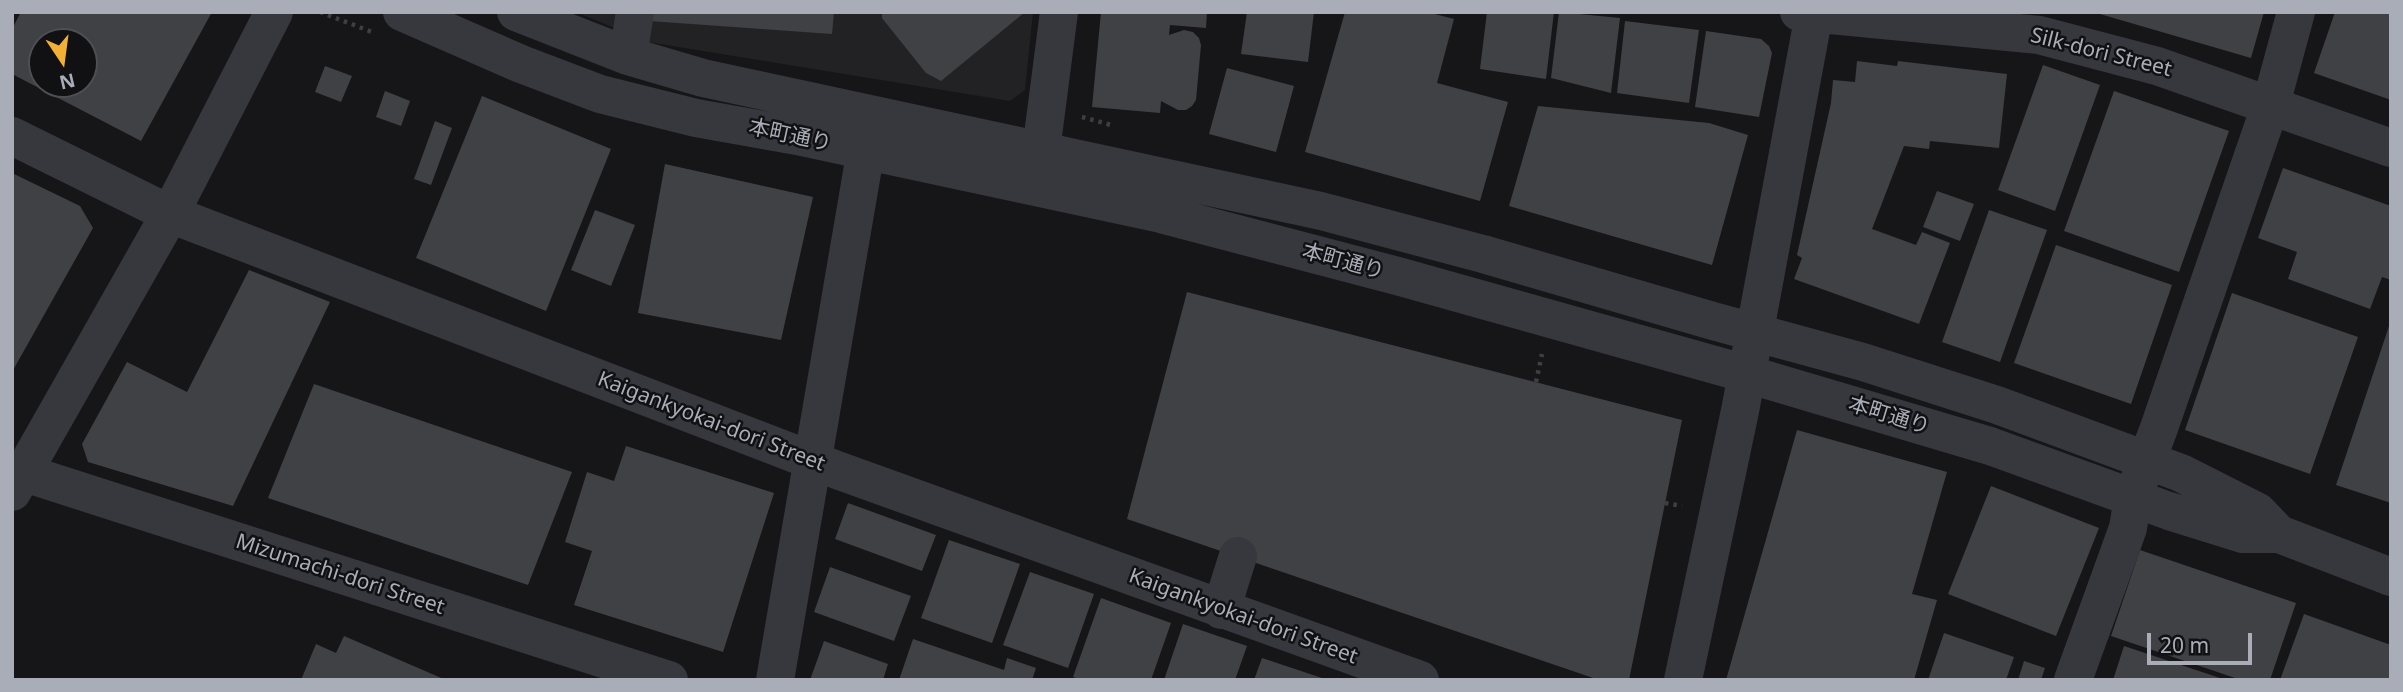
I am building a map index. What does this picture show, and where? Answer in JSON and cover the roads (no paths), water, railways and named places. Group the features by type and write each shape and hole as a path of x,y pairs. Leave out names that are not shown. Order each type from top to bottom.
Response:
{"street":[{"path":"16,478 170,214 274,12"},
{"name":"本町通り","path":"402,12 497,54 600,94 696,118 797,136 1161,214 1401,277 1747,374 1990,446 2133,498 2243,534 2279,534 2391,577"},
{"name":"本町通り","path":"516,12 628,56 703,78 1321,211 1863,362 1997,405 2181,473 2258,512 2279,534"},
{"path":"628,56 635,12"},
{"path":"1037,187 1059,12"},
{"path":"2073,680 2128,528 2133,498 2271,104 2296,12"},
{"path":"1683,680 1747,374 1806,13"},
{"name":"Silk-dori Street","path":"1806,13 2039,35 2157,66 2391,148"},
{"path":"775,680 872,115"},
{"name":"Kaigankyokai-dori Street","path":"12,136 170,214 811,461 1420,680"},
{"name":"Mizumachi-dori Street","path":"16,478 669,680"},
{"path":"1220,610 1238,556"}]}
